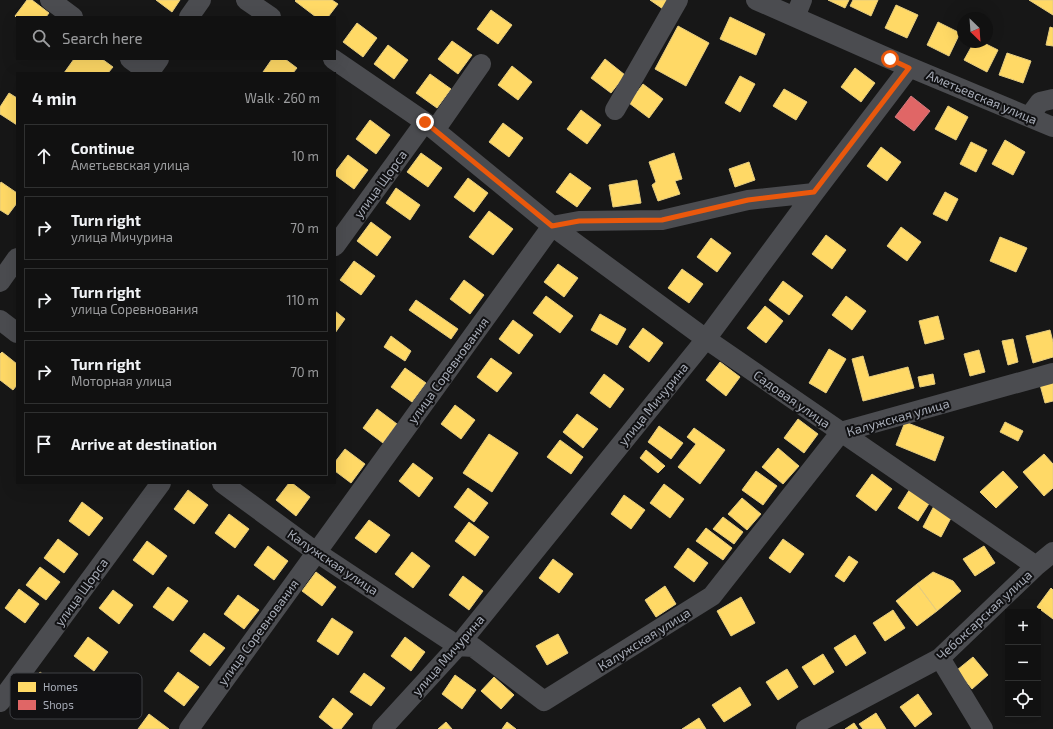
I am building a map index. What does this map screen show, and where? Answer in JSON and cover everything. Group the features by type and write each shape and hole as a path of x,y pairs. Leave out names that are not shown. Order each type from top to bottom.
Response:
{"street":[{"path":"50,0 72,16"},
{"path":"190,16 201,0"},
{"path":"246,0 270,16"},
{"path":"615,110 678,0"},
{"name":"Аметьевская улица","path":"756,0 798,8 909,68 1053,127"},
{"path":"131,60 148,72"},
{"path":"150,72 158,60"},
{"name":"Садовая улица","path":"334,60 430,126 552,226 706,339 1036,566"},
{"name":"улица Щорса","path":"336,245 481,64"},
{"name":"улица Мичурина","path":"382,729 458,646 706,339 814,192 909,68"},
{"path":"1029,117 1040,102 1053,99"},
{"path":"552,226 579,221 662,220 748,200 814,192"},
{"name":"улица Соревнования","path":"189,729 552,226"},
{"path":"0,282 16,259"},
{"path":"0,320 16,331"},
{"name":"Калужская улица","path":"223,484 316,552 458,646 473,647 544,701 712,596 841,432 1053,373"},
{"name":"улица Щорса","path":"21,673 160,484"},
{"name":"Чебоксарская улица","path":"806,729 940,658 1036,566 1053,552"},
{"path":"940,658 983,729"},
{"name":"улица Щорса","path":"0,702 10,688"}],"building: Homes":[{"path":"27,0 32,0 49,13 47,16 15,16"},
{"path":"156,0 180,0 172,12"},
{"path":"332,0 338,4 329,16 315,16 295,1"},
{"path":"650,0 670,0 663,9"},
{"path":"828,0 849,0 845,8"},
{"path":"853,0 878,0 871,16 850,6"},
{"path":"1029,0 1053,0 1053,15"},
{"path":"896,5 918,15 907,38 885,28"},
{"path":"491,10 512,25 498,44 477,29"},
{"path":"730,17 765,34 756,55 720,39"},
{"path":"938,22 957,32 957,39 949,56 927,45"},
{"path":"357,23 377,38 363,57 343,42"},
{"path":"678,26 709,43 686,86 655,69"},
{"path":"1050,27 1053,28 1053,46 1046,45"},
{"path":"452,41 472,55 458,74 438,59"},
{"path":"388,45 408,60 394,79 374,64"},
{"path":"971,48 993,48 998,50 987,72 964,60"},
{"path":"1007,53 1031,61 1023,83 999,75"},
{"path":"605,59 625,75 611,93 591,78"},
{"path":"73,60 103,60 113,67 109,72 65,72"},
{"path":"271,60 286,60 297,68 294,72 263,72"},
{"path":"512,66 532,82 518,100 498,85"},
{"path":"855,68 875,83 861,102 841,87"},
{"path":"430,74 451,89 437,108 416,93"},
{"path":"740,76 755,84 740,112 725,103"},
{"path":"643,84 663,99 649,118 629,103"},
{"path":"784,89 807,102 796,120 773,106"},
{"path":"9,93 16,97 16,124 0,114 0,107"},
{"path":"948,106 968,117 956,140 935,129"},
{"path":"581,110 601,125 587,144 567,129"},
{"path":"370,120 390,135 376,154 356,139"},
{"path":"503,123 523,138 509,157 489,142"},
{"path":"1005,140 1025,152 1013,175 992,164"},
{"path":"971,142 987,150 976,172 960,164"},
{"path":"881,147 901,162 887,181 867,166"},
{"path":"421,153 442,168 428,187 407,172"},
{"path":"674,153 682,179 675,181 680,194 658,201 652,185 656,182 649,162"},
{"path":"348,155 368,170 354,189 336,176 336,171"},
{"path":"749,162 755,180 735,187 729,169"},
{"path":"570,173 591,188 577,207 556,192"},
{"path":"468,178 488,193 474,212 454,197"},
{"path":"637,180 641,203 613,207 609,185"},
{"path":"1,182 16,192 16,204 8,215 0,210"},
{"path":"396,188 420,205 410,220 386,203"},
{"path":"945,192 958,199 947,221 933,214"},
{"path":"489,211 513,229 493,255 469,237"},
{"path":"371,222 391,237 377,256 357,241"},
{"path":"901,227 921,242 907,261 887,246"},
{"path":"826,235 846,250 832,269 812,254"},
{"path":"1000,237 1027,248 1016,272 990,261"},
{"path":"711,238 731,253 717,272 697,257"},
{"path":"354,261 375,276 361,295 340,280"},
{"path":"558,264 578,278 564,297 544,282"},
{"path":"682,269 703,284 689,303 668,288"},
{"path":"464,280 484,295 470,314 450,299"},
{"path":"783,281 803,296 789,315 769,300"},
{"path":"546,296 573,316 560,333 533,313"},
{"path":"846,296 866,311 852,330 832,315"},
{"path":"416,300 458,329 451,339 409,310"},
{"path":"765,306 783,321 766,343 747,328"},
{"path":"336,312 345,319 336,332"},
{"path":"600,314 626,329 617,345 591,330"},
{"path":"938,316 944,339 925,344 919,321"},
{"path":"513,320 533,335 519,354 499,339"},
{"path":"643,328 663,343 649,362 629,347"},
{"path":"1050,330 1053,342 1053,357 1033,363 1026,336"},
{"path":"391,336 411,351 405,361 384,347"},
{"path":"1013,339 1018,362 1008,365 1002,341"},
{"path":"829,349 846,359 826,393 809,383"},
{"path":"979,350 985,372 970,376 964,354"},
{"path":"2,352 16,363 16,386 13,390 0,380 0,354"},
{"path":"863,356 869,377 908,367 914,388 863,401 852,359"},
{"path":"491,358 512,373 497,392 477,377"},
{"path":"720,362 740,377 726,396 706,380"},
{"path":"405,368 426,383 412,402 391,387"},
{"path":"604,374 624,389 610,408 590,393"},
{"path":"933,374 935,384 920,387 918,377"},
{"path":"1053,377 1053,401 1045,403 1039,381"},
{"path":"455,405 475,420 461,439 441,424"},
{"path":"377,409 397,424 383,443 363,428"},
{"path":"577,414 598,429 583,448 563,432"},
{"path":"798,419 818,434 804,453 784,438"},
{"path":"905,422 944,437 935,461 896,445"},
{"path":"1005,422 1023,431 1018,441 1000,432"},
{"path":"659,426 683,443 671,459 648,442"},
{"path":"694,428 725,450 700,484 678,467 696,444 687,437"},
{"path":"489,434 518,453 492,492 463,473"},
{"path":"560,440 583,457 571,474 547,457"},
{"path":"778,448 799,466 783,484 762,467"},
{"path":"345,449 365,464 351,483 336,472 336,461"},
{"path":"646,450 665,466 658,473 640,458"},
{"path":"1044,454 1053,464 1053,488 1044,496 1023,472"},
{"path":"413,463 433,478 419,497 399,481"},
{"path":"756,471 777,486 763,505 742,490"},
{"path":"1003,471 1018,487 996,508 980,492"},
{"path":"872,474 892,489 876,511 856,496"},
{"path":"288,484 293,484 310,497 296,516 276,500"},
{"path":"664,484 684,499 670,518 650,503"},
{"path":"468,488 488,503 474,522 454,507"},
{"path":"910,489 930,502 918,521 898,508"},
{"path":"188,490 208,505 194,524 174,509"},
{"path":"624,495 645,510 631,529 611,514"},
{"path":"742,498 761,514 747,530 728,514"},
{"path":"82,502 103,518 89,536 69,521"},
{"path":"934,506 952,516 941,537 923,527"},
{"path":"229,514 249,529 235,548 215,533"},
{"path":"723,517 743,532 734,544 713,529"},
{"path":"369,520 390,535 376,553 355,538"},
{"path":"469,522 489,537 475,556 455,541"},
{"path":"706,528 732,548 723,560 696,541"},
{"path":"58,539 78,554 64,573 44,558"},
{"path":"783,539 804,554 790,573 769,558"},
{"path":"147,541 167,556 153,575 133,560"},
{"path":"268,546 288,561 274,580 254,565"},
{"path":"984,546 995,563 975,576 963,559"},
{"path":"688,548 708,563 694,582 674,567"},
{"path":"412,552 430,566 413,588 395,574"},
{"path":"849,556 858,562 844,582 835,576"},
{"path":"553,559 573,574 559,593 539,578"},
{"path":"40,567 60,582 46,600 26,585"},
{"path":"316,572 336,587 322,606 302,591"},
{"path":"933,572 953,581 961,591 937,611 917,584"},
{"path":"463,576 483,591 469,610 449,595"},
{"path":"917,584 937,611 917,626 896,601"},
{"path":"665,586 676,604 656,617 645,600"},
{"path":"168,587 188,601 173,621 153,607"},
{"path":"1051,588 1053,590 1053,619 1037,607"},
{"path":"19,589 39,604 25,623 5,608"},
{"path":"113,590 133,605 119,624 99,608"},
{"path":"238,595 259,610 244,629 224,614"},
{"path":"741,597 755,623 731,636 717,611"},
{"path":"893,610 905,628 885,641 873,623"},
{"path":"332,618 353,632 338,655 317,641"},
{"path":"204,633 225,648 210,666 190,651"},
{"path":"558,634 568,653 547,665 536,646"},
{"path":"855,635 866,653 846,666 834,648"},
{"path":"88,637 108,652 94,671 74,656"},
{"path":"405,637 425,652 411,671 391,656"},
{"path":"823,654 834,672 814,685 802,667"},
{"path":"973,657 988,675 972,689 957,670"},
{"path":"787,669 798,687 778,700 766,682"},
{"path":"178,672 199,687 184,706 164,691"},
{"path":"364,673 385,688 371,706 350,692"},
{"path":"455,675 476,690 462,709 442,694"},
{"path":"494,677 514,695 501,709 481,691"},
{"path":"740,687 751,705 724,722 712,705"},
{"path":"918,694 932,714 915,727 900,707"},
{"path":"333,698 353,714 341,729 334,729 319,717"},
{"path":"876,713 886,729 863,729 859,724"},
{"path":"149,714 169,729 138,729"},
{"path":"699,718 706,729 682,729"},
{"path":"446,722 452,729 438,729"},
{"path":"507,722 516,729 502,729"},
{"path":"854,723 858,729 845,729"}],"building: Shops":[{"path":"911,96 930,111 914,131 895,117"}],"route":[{"path":"425,122 552,226 579,221 662,220 748,200 814,192 909,68 890,59"}]}
